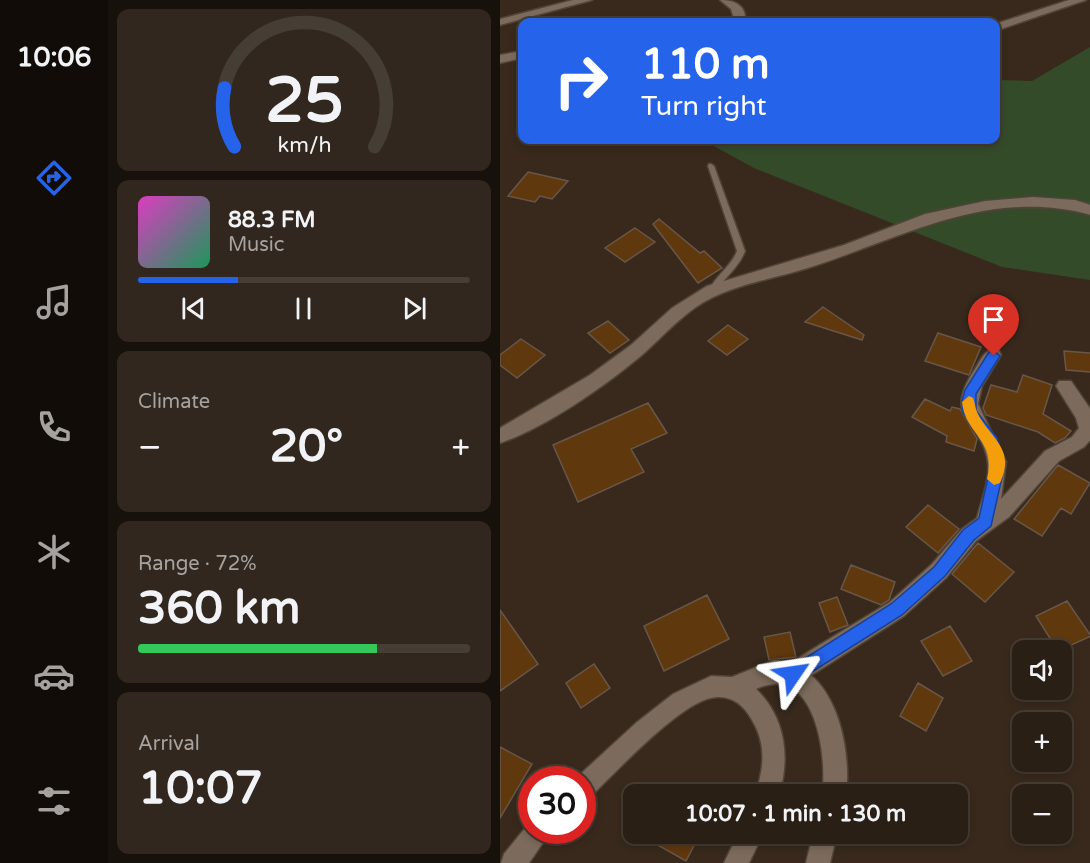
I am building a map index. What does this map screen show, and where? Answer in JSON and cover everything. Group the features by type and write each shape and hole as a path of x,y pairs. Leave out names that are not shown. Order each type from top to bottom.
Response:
{"street":[{"path":"500,22 586,0"},
{"path":"725,0 736,8 740,18"},
{"path":"1000,26 1080,0"},
{"path":"500,59 518,56"},
{"path":"500,436 543,414 625,359 677,311 697,297 713,290 848,249 926,219 999,205 1045,201 1079,204 1091,210"},
{"path":"986,521 998,464 992,442 970,412 969,401 970,393 994,356"},
{"path":"793,674 896,609 939,572 969,535 1002,511 1052,456 1078,442 1088,429 1085,416 1065,386"},
{"path":"596,776 636,737 686,700 710,687 735,687 775,671 793,674 808,686 832,735 836,784"},
{"path":"735,687 753,699 765,719 776,761 770,784"},
{"path":"513,863 528,844"},
{"path":"736,863 746,844"},
{"path":"818,863 823,844"}],"lane":[{"path":"711,166 741,251 737,261 717,281 713,290"}],"green space":[{"path":"1090,47 1090,280 1002,267 754,168 710,144 1000,144 1000,80 1032,81"}],"building":[{"path":"528,172 568,181 552,199 540,196 535,202 508,196"},
{"path":"659,219 700,253 704,251 722,268 698,283 653,224"},
{"path":"635,228 655,242 625,262 605,248"},
{"path":"823,307 864,335 862,340 805,322"},
{"path":"608,321 629,340 610,353 588,333"},
{"path":"728,325 748,339 727,355 708,341"},
{"path":"938,333 981,347 969,375 925,361"},
{"path":"521,339 545,355 517,378 500,365 500,355"},
{"path":"1064,351 1091,353 1091,372 1066,370"},
{"path":"1023,375 1052,385 1043,414 1071,431 1065,438 1055,443 1038,432 986,415 983,408 991,385 1017,392"},
{"path":"925,399 950,411 952,407 960,409 977,439 974,451 946,442 947,436 912,417"},
{"path":"648,403 667,433 631,449 644,472 578,502 553,445"},
{"path":"1058,465 1090,483 1071,514 1061,508 1042,536 1014,519"},
{"path":"928,505 959,529 938,553 906,527"},
{"path":"978,543 1014,572 985,602 952,574"},
{"path":"851,565 895,582 889,600 881,605 841,589"},
{"path":"707,595 729,639 664,671 644,626"},
{"path":"837,597 848,625 830,632 819,603"},
{"path":"1067,601 1091,636 1072,645 1072,640 1051,640 1036,616"},
{"path":"500,610 538,664 500,691"},
{"path":"950,626 972,661 943,676 921,641"},
{"path":"790,632 796,657 769,660 764,637"},
{"path":"594,664 610,688 581,708 566,683"},
{"path":"918,683 943,698 926,731 900,716"},
{"path":"500,747 532,764 531,766 518,766 518,788 500,818"},
{"path":"656,844 695,844 686,861"}],"slow traffic":[{"path":"969,402 970,412 992,442 998,464 994,479"}],"route":[{"path":"793,674 896,609 939,572 969,535 986,521 998,464 992,442 970,412 969,401 970,393 994,356"}]}
